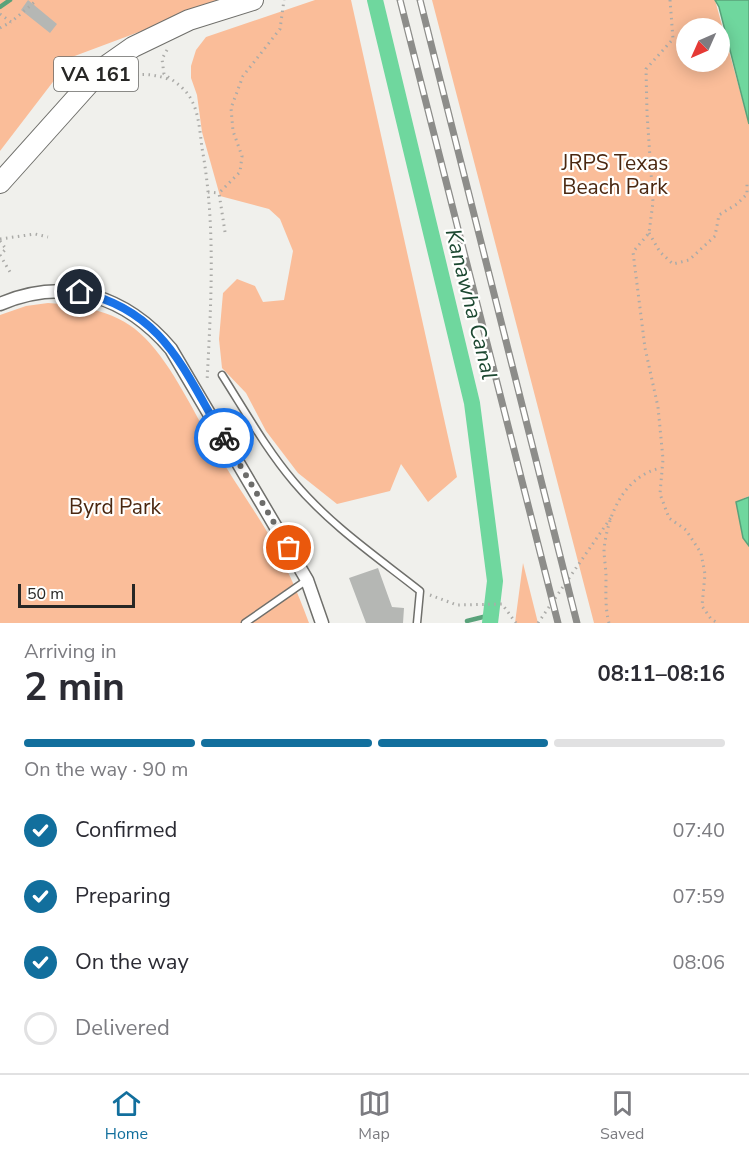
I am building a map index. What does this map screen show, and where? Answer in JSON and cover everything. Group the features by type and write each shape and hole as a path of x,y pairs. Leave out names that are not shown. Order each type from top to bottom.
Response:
{"main road":[{"name":"VA 161","path":"0,183 103,68 133,46 189,20 253,0"}],"street":[{"path":"0,304 16,297 60,290 98,296 129,311 156,332 171,349 307,580 322,623"}],"lane":[{"path":"222,375 266,445 295,483 331,520 420,591 417,623"},
{"path":"244,623 307,580"}],"path":[{"path":"0,28 11,22 37,0"},
{"path":"219,193 240,172 242,156 233,131 231,108 243,75 280,29 284,0"},
{"path":"670,0 673,39 646,69 646,113 653,201 649,233 633,252 645,348 658,407 662,468 660,494 669,518 686,530 701,553 705,574 702,606 711,619 718,623"},
{"path":"0,14 11,22"},
{"path":"171,44 162,59 164,74 185,89 193,102 206,166 211,287 206,408"},
{"path":"115,80 139,74 156,75 173,80"},
{"path":"649,233 660,252 673,264 689,260 715,236 720,216 747,194 747,183"},
{"path":"208,192 219,193"},
{"path":"219,193 225,231"},
{"path":"10,272 0,255 6,249 0,240 35,234 48,237"},
{"path":"609,623 605,610 604,550 616,503 632,482 662,468"},
{"path":"538,623 614,513"},
{"path":"420,591 456,605 502,604 516,623"}],"green space":[{"path":"0,0 233,0 195,11 72,57 0,151"},
{"path":"315,0 351,0 457,477 428,502 401,464 390,491 337,504 298,473 266,431 246,393 222,368 219,339 223,293 237,279 255,286 263,302 284,300 293,251 280,219 269,209 220,196 202,132 197,95 191,78 191,66 196,50 206,37"},
{"name":"JRPS Texas Beach Park","path":"432,0 715,0 720,18 676,18 676,72 730,72 730,55 749,124 749,496 736,502 743,538 749,546 749,623 594,623"},
{"name":"Byrd Park","path":"48,303 87,308 112,316 135,329 155,349 269,535 291,578 309,623 0,623 0,315 26,306"},
{"path":"523,563 538,623 515,623"}],"shaded area":[{"path":"715,0 749,0 749,124 730,50 730,18 722,18"},
{"path":"749,497 749,546 743,538 736,502"}],"building":[{"path":"28,0 57,24 50,33 21,10"},
{"path":"378,568 392,607 404,608 403,623 366,623 349,578"}],"waterway":[{"path":"0,7 10,0"},
{"name":"Kanawha Canal","path":"375,0 472,403 495,581 490,623"},
{"path":"467,621 491,615"}],"railway":[{"path":"400,0 558,623"},
{"path":"420,0 577,623"}],"way so far":[{"path":"224,438 289,548"}],"route":[{"path":"80,292 98,296 129,311 156,332 171,349 224,438"}]}
